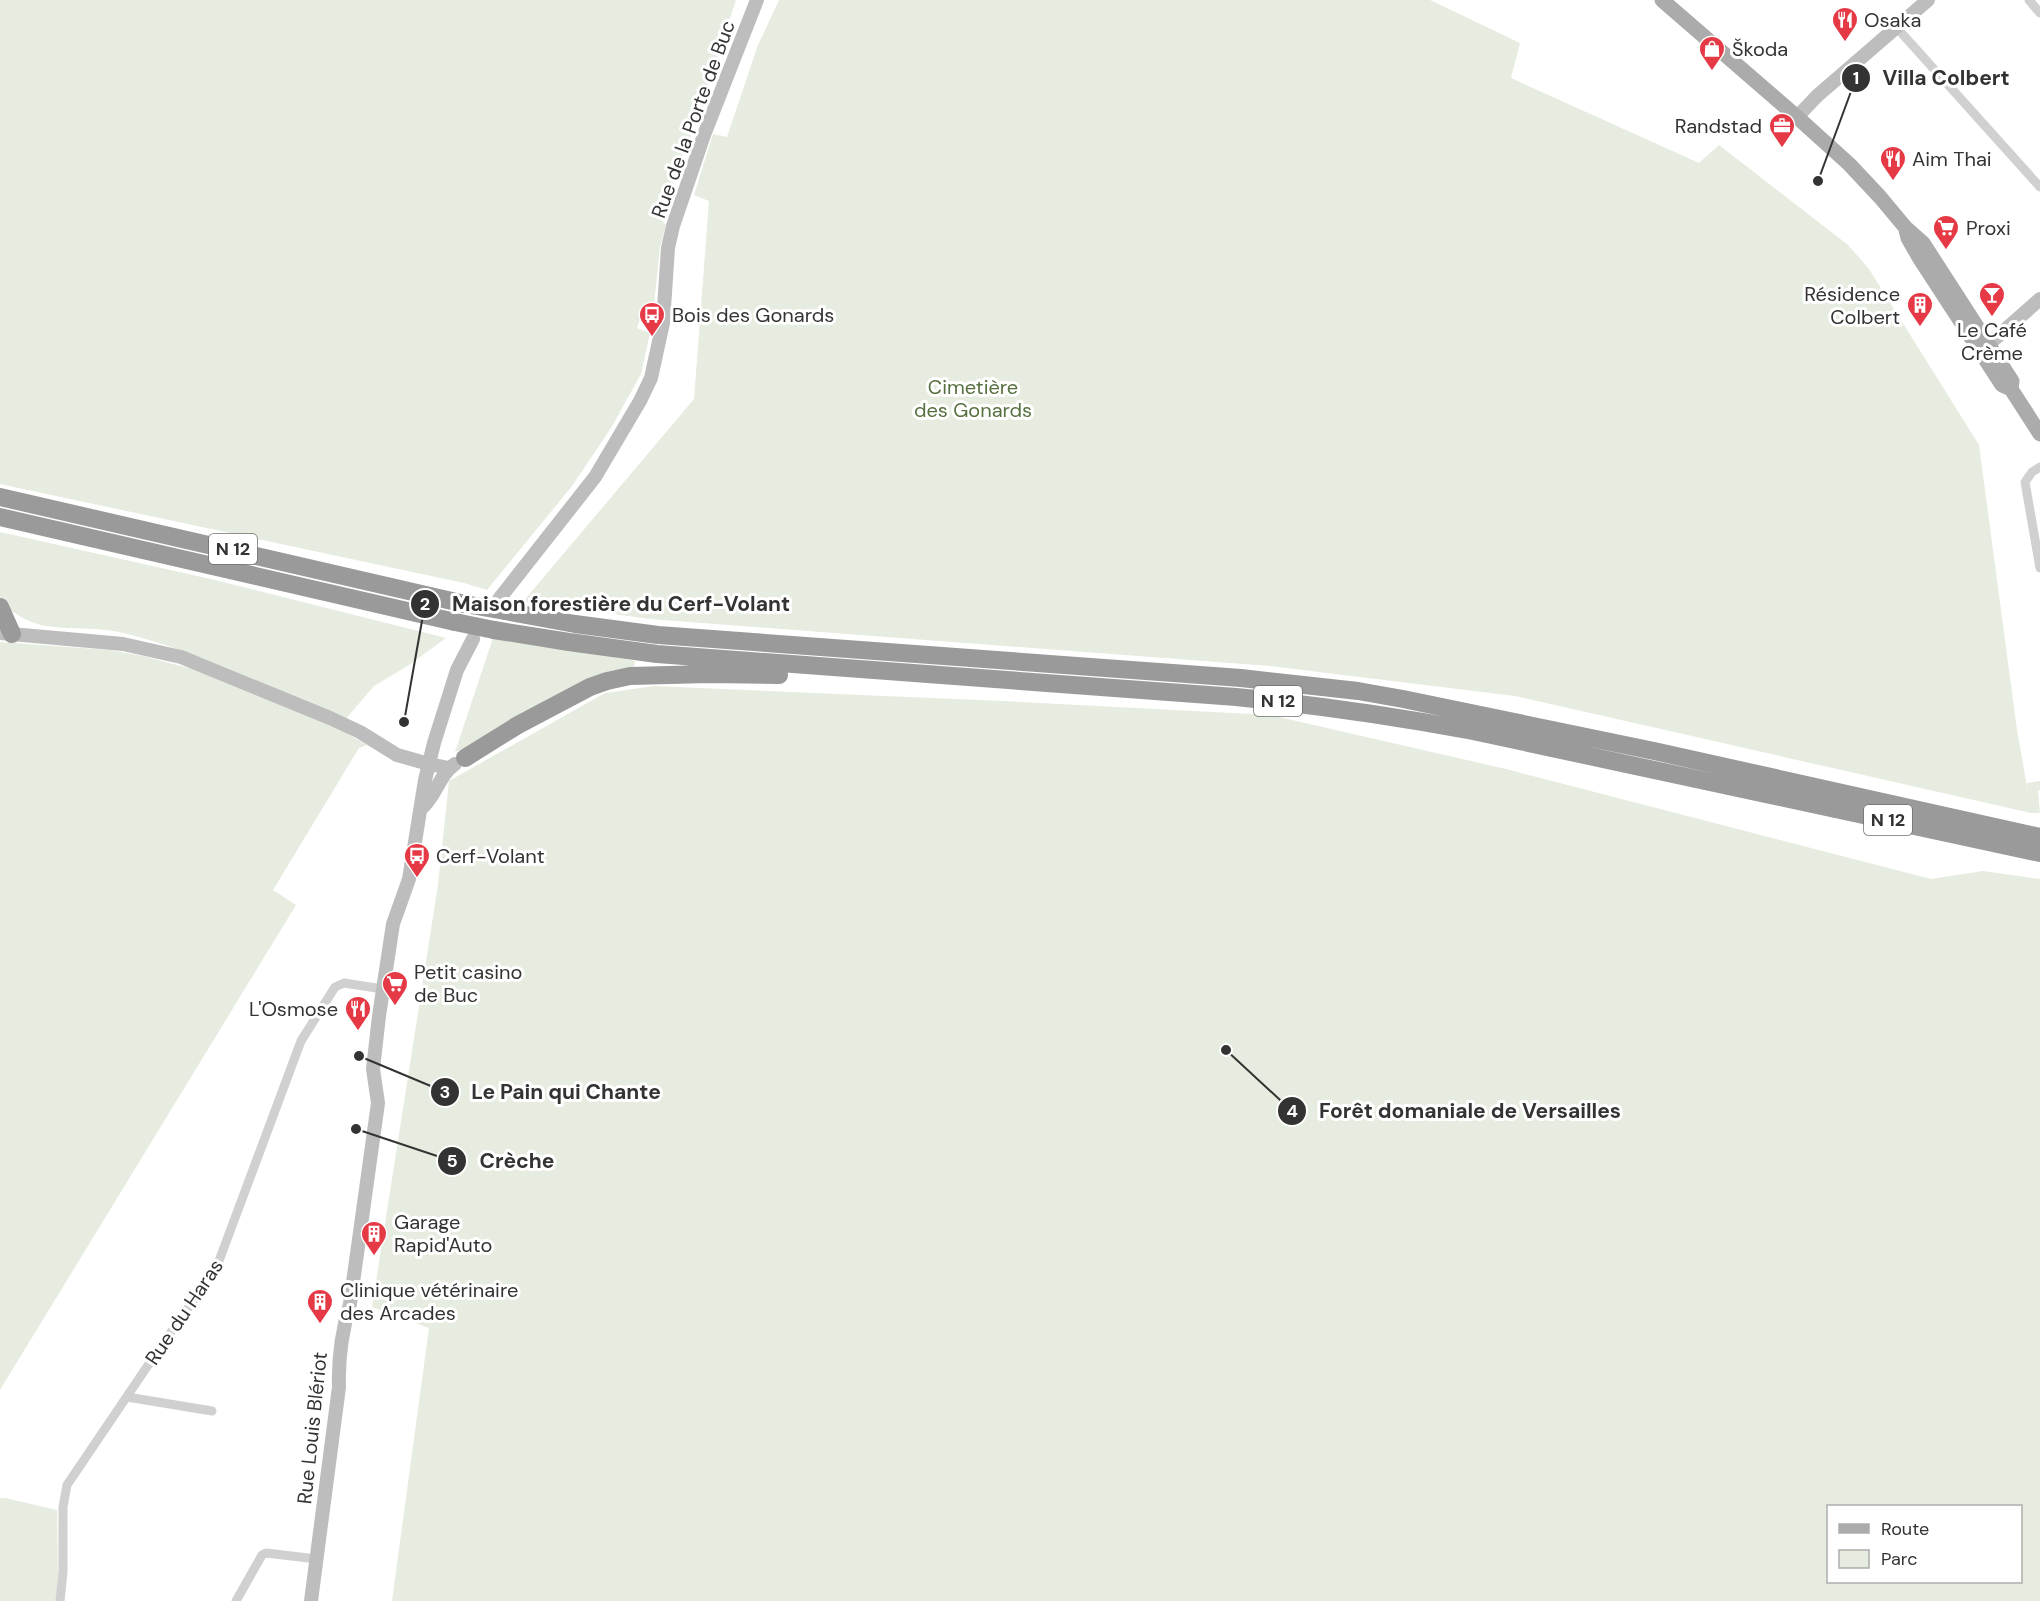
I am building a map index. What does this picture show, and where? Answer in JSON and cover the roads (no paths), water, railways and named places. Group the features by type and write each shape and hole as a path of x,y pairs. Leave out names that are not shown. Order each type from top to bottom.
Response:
{"highway":[{"name":"N 12","path":"0,496 465,604 502,605 575,624 657,635 1229,677 1358,691 1643,749 2040,837"},
{"name":"N 12","path":"0,516 494,630 657,654 1236,697 1399,717 1473,730 2040,853"},
{"path":"0,607 6,633"},
{"path":"465,758 518,725 590,687 607,681 641,676 786,675 813,666"},
{"path":"1958,819 1981,816 2040,827"}],"main road":[{"name":"Rue de la Porte de Buc","path":"502,605 595,477 651,378 663,323 668,248 674,226 704,135 757,0"},
{"path":"1662,0 1797,117 1857,172 1880,197 1905,227 1908,238 1917,253 1985,347 2002,385 2011,389 2040,434"},
{"path":"1797,117 1817,96 1928,0"},
{"path":"1985,347 2040,299"},
{"path":"6,633 123,644 181,657 330,718 360,732 397,754 449,768"},
{"path":"429,764 457,670 473,639"},
{"path":"420,809 429,802 449,768 465,758"},
{"name":"Rue Louis Blériot","path":"311,1601 339,1387 338,1370 344,1322 350,1304 378,1103 373,1069 383,989 393,924 409,879 429,764"}],"street":[{"path":"2028,0 2040,13"},
{"path":"1897,28 2040,187"},
{"path":"2040,467 2032,472 2025,482 2040,568"},
{"name":"Rue du Haras","path":"60,1601 63,1572 63,1508 67,1485 216,1269 301,1041 335,987 344,984 383,989"},
{"path":"127,1397 212,1411"},
{"path":"236,1601 262,1555 266,1553 316,1559"}],"place":[{"name":"Osaka","path":"1845,43"},
{"name":"Škoda","path":"1712,72"},
{"name":"Randstad","path":"1782,149"},
{"name":"Villa Colbert","path":"1818,181"},
{"name":"Aim Thai","path":"1893,182"},
{"name":"Proxi","path":"1946,251"},
{"name":"Le Café Crème","path":"1992,318"},
{"name":"Résidence Colbert","path":"1920,328"},
{"name":"Bois des Gonards","path":"652,338"},
{"name":"Maison forestière du Cerf-Volant","path":"404,722"},
{"name":"Cerf-Volant","path":"417,879"},
{"name":"Petit casino de Buc","path":"395,1007"},
{"name":"L'Osmose","path":"358,1032"},
{"name":"Forêt domaniale de Versailles","path":"1226,1050"},
{"name":"Le Pain qui Chante","path":"359,1056"},
{"name":"Crèche","path":"356,1129"},
{"name":"Garage Rapid'Auto","path":"374,1257"},
{"name":"Clinique vétérinaire des Arcades","path":"320,1325"}],"park label":[{"name":"Cimetière des Gonards","path":"973,398"}]}
